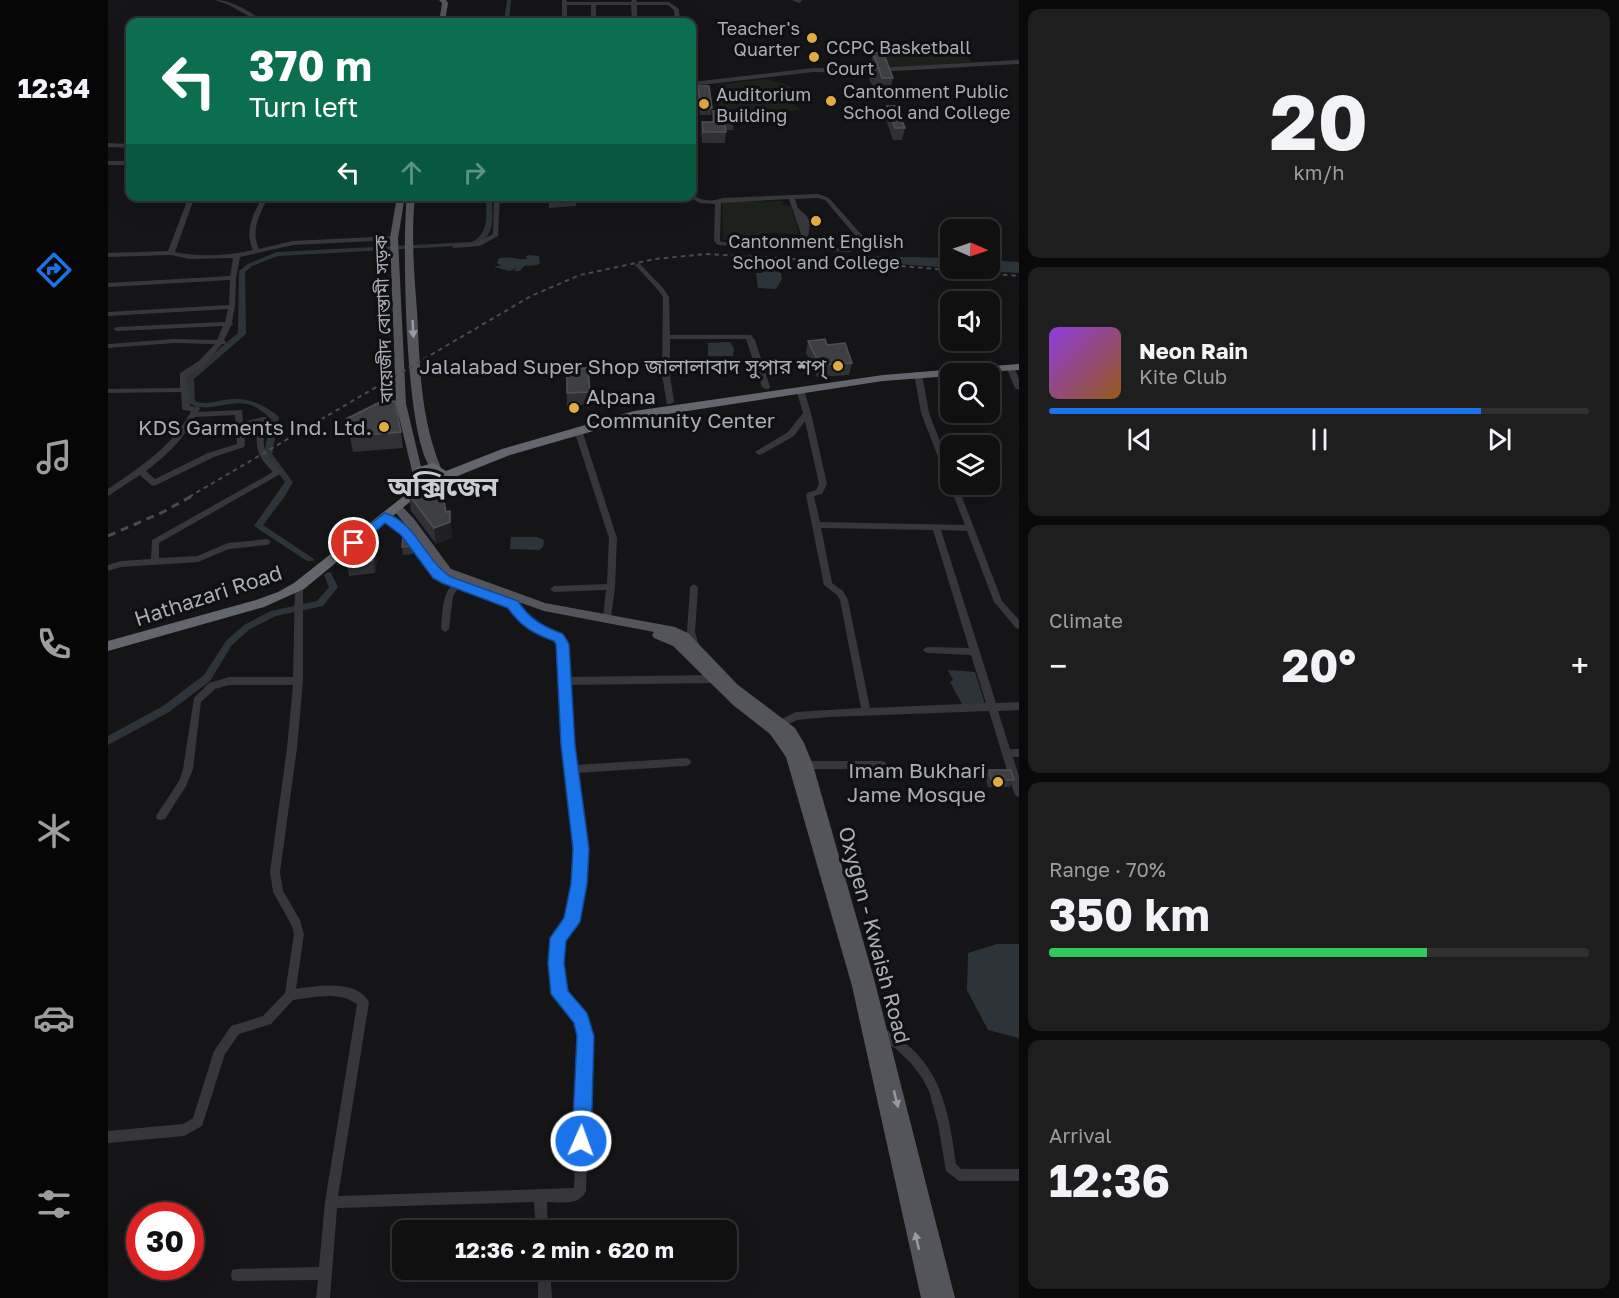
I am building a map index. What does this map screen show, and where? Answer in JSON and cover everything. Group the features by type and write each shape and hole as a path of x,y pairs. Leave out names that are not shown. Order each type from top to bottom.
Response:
{"highway":[{"path":"431,476 493,451 572,425 670,402 765,387 911,369 1016,365"},
{"path":"431,476 634,415 800,389 918,374 1016,365"},
{"name":"Hathazari Road","path":"108,646 259,604 283,595 299,593 431,476"},
{"name":"Hathazari Road","path":"108,640 281,589 326,558 431,476"}],"main road":[{"path":"434,0 437,4 435,18"},
{"path":"442,0 445,3 443,18"},
{"name":"বায়েজীদ বোস্তামী সড়ক","path":"400,201 394,239 401,404 431,476"},
{"name":"বায়েজীদ বোস্তামী সড়ক","path":"411,201 408,246 417,398 431,476"},
{"name":"Oxygen - Kwaish Road","path":"396,507 415,528 435,560 447,572 544,607 675,631 684,636 734,687 780,724 798,743 807,765 880,1032 946,1298"},
{"name":"Oxygen - Kwaish Road","path":"385,517 406,531 437,574 457,584 544,614 672,639 737,702 774,730 792,755 859,986 930,1298"}],"street":[{"path":"217,0 231,4 255,18"},
{"path":"231,4 239,0"},
{"path":"564,18 564,2 594,4 634,2 674,6 676,18"},
{"path":"634,2 634,18"},
{"path":"593,18 594,4"},
{"path":"696,84 813,70 908,69 1019,62"},
{"path":"108,145 126,146"},
{"path":"108,163 126,163"},
{"path":"696,198 718,203 723,200 818,196 827,199 865,242 864,245 850,250 720,244 717,241 718,203"},
{"path":"792,197 809,249"},
{"path":"171,253 190,201"},
{"path":"256,250 252,244 253,219 263,201"},
{"path":"455,247 478,245 496,235 497,201"},
{"path":"108,255 171,253 189,257 237,256 293,243 394,239"},
{"path":"108,493 141,471 172,445 193,415 196,409 186,408 183,375 193,370 222,342 230,324 232,278 237,256"},
{"path":"638,265 666,297 666,375 670,402"},
{"path":"108,285 232,278"},
{"path":"108,314 232,306"},
{"path":"117,329 230,324"},
{"path":"667,337 748,337 751,340 765,387"},
{"path":"108,346 174,341 222,342"},
{"path":"1016,365 1019,388"},
{"path":"918,374 925,413 940,452"},
{"path":"800,389 823,484 819,492 810,495 828,585 840,593 844,600 866,712"},
{"path":"108,391 183,390"},
{"path":"141,471 154,483 211,455 241,445 239,412 193,415"},
{"path":"759,452 791,434 807,413"},
{"path":"155,562 155,542 278,473 261,456 259,443 263,419 240,425"},
{"path":"578,430 613,538 607,617"},
{"path":"957,495 998,602 1019,626"},
{"path":"817,525 970,528"},
{"path":"936,528 1019,793"},
{"path":"108,568 155,562 198,560 228,546 267,542"},
{"path":"445,630 449,595 457,584"},
{"path":"554,589 611,587"},
{"path":"694,587 691,632 696,649"},
{"path":"108,1137 184,1130 193,1126 198,1122 220,1052 235,1030 267,1020 291,994 299,934 296,923 278,892 275,872 292,748 298,681 299,593"},
{"path":"331,1203 576,1195 580,1189 585,1036 581,1019 560,994 556,963 558,938 572,922 579,884 581,849 562,644 559,638 537,630 513,604"},
{"path":"928,650 975,651"},
{"path":"565,681 713,679"},
{"path":"161,816 183,783 188,769 197,701 212,686 229,681 298,681"},
{"path":"780,724 796,716 1019,706"},
{"path":"1006,753 1019,753"},
{"path":"572,769 686,762"},
{"path":"807,765 882,765"},
{"path":"291,994 340,991 354,994 363,1002 331,1203 323,1298"},
{"path":"880,1032 896,1042 929,1075 939,1099 950,1167 953,1172 958,1175 1019,1175"},
{"path":"540,1195 541,1220"},
{"path":"237,1275 325,1273"},
{"path":"544,1280 545,1298"}],"shaded area":[{"path":"953,42 972,62 907,68 875,62 891,45"},
{"path":"766,79 788,85 797,91 794,104 800,110 719,116 717,85"},
{"path":"782,201 783,205 791,206 799,234 768,233 769,241 723,240 722,202"},
{"path":"526,256 539,256 540,263 524,266 520,271 514,271 516,268 510,271 494,267 501,265 497,263 498,259 505,257 527,259"},
{"path":"859,256 940,258 940,267 861,261"},
{"path":"1000,261 1019,262 1019,273 1000,272"},
{"path":"766,269 781,273 782,279 776,289 758,288 756,273 762,273"},
{"path":"730,342 734,349 733,356 708,356 708,343"},
{"path":"511,537 537,537 544,540 543,547 539,550 510,549"},
{"path":"948,670 975,672 985,704 962,704 950,682 953,680"},
{"path":"997,944 1019,944 1019,1038 988,1030 967,990 968,953"}],"building":[{"path":"883,52 893,78 882,78 873,53"},
{"name":"Auditorium Building","path":"698,86 709,86 712,108 701,108"},
{"path":"887,106 896,106 905,128 895,128"},
{"path":"713,111 733,112 734,119 724,119 726,132 703,132 702,122 714,122"},
{"path":"825,339 827,345 845,343 852,363 820,365 808,341"},
{"path":"567,368 588,368 590,392 567,393"},
{"path":"395,401 401,432 350,436 346,419 380,402"},
{"path":"441,485 446,512 450,511 450,522 434,528 409,495"},
{"path":"403,536 405,536 412,546 402,547"},
{"path":"375,547 373,561 347,564 350,548"},
{"path":"989,770 1011,770 1014,780 991,780"}],"waterway":[{"path":"507,18 509,0"},
{"path":"310,559 258,526 289,482 268,454 275,418 250,402 208,405 191,402 190,378 242,334 242,271 250,265 277,254 473,244 480,241 487,231 489,201"},
{"path":"108,741 166,709 207,678 229,643 247,627 274,613 320,604 334,587 328,575"}],"railway":[{"path":"189,497 531,296 580,275 655,259 706,254 877,264 1019,276"},
{"path":"108,536 163,512 192,496"}],"place":[{"name":"Teacher's Quarter","path":"812,38"},
{"name":"CCPC Basketball Court","path":"814,57"},
{"name":"Cantonment Public School and College","path":"831,101"},
{"name":"Auditorium Building","path":"704,104"},
{"name":"Cantonment English School and College","path":"816,221"},
{"name":"Jalalabad Super Shop জালালাবাদ সুপার শপ্","path":"838,366"},
{"name":"Alpana Community Center","path":"574,408"},
{"name":"KDS Garments Ind. Ltd.","path":"384,427"},
{"name":"Imam Bukhari Jame Mosque","path":"998,782"}],"district":[{"name":"অক্সিজেন","path":"443,486"}],"route":[{"path":"354,543 385,517 406,531 437,574 447,580 513,604 537,630 559,638 562,644 568,745 581,849 579,884 572,922 558,938 556,963 560,994 581,1019 585,1036 581,1141"}]}
